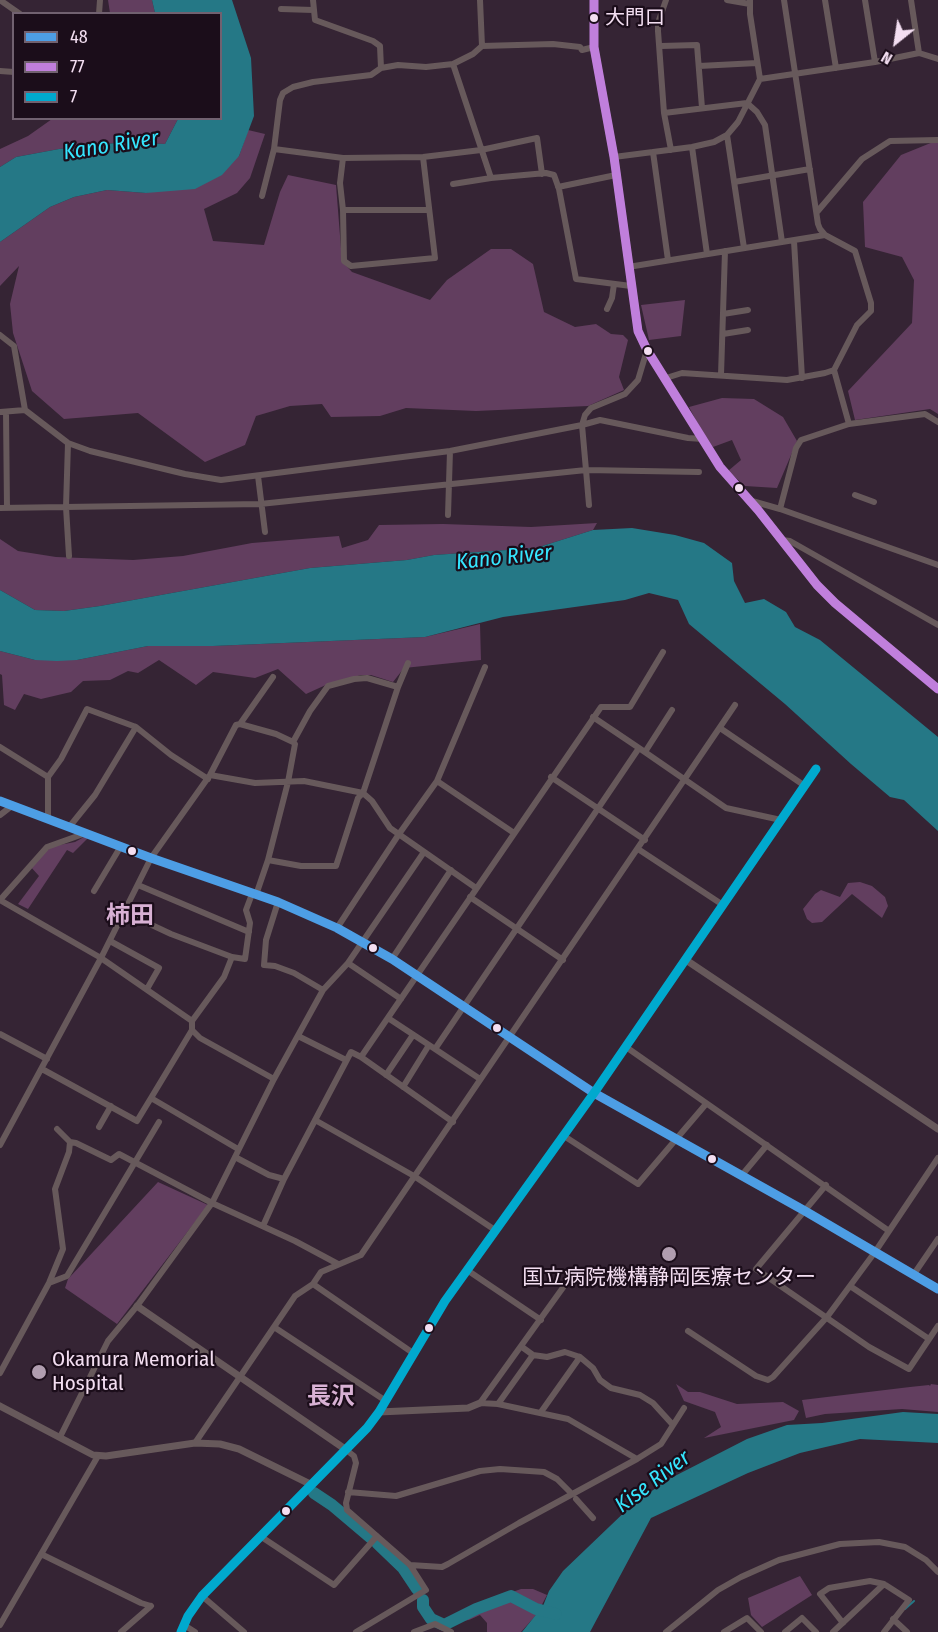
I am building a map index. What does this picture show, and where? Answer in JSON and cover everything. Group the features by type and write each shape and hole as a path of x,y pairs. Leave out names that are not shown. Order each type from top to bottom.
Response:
{"main road":[{"path":"594,0 594,47 614,157 638,331 646,350 666,378 720,467 817,585 938,690"}],"street":[{"path":"0,0 17,12"},
{"path":"313,0 315,20 373,41 380,46 381,68"},
{"path":"480,0 482,46"},
{"path":"666,0 658,23 664,113 670,150"},
{"path":"614,157 714,142 727,135 738,122 760,79 750,2 738,3 726,0"},
{"path":"784,0 820,229 825,235 855,251 872,303 871,311 857,324 834,370 849,424"},
{"path":"825,0 836,68"},
{"path":"866,0 875,63"},
{"path":"910,0 919,53"},
{"path":"281,9 313,10"},
{"path":"262,196 274,149 280,100 283,93 293,87 313,82 370,75 381,68 398,65 426,67 453,64 473,54 482,46 553,44 580,47 582,50 594,47"},
{"path":"661,46 697,45 702,108"},
{"path":"760,79 875,63 919,53 938,59"},
{"path":"699,66 757,63"},
{"path":"453,64 491,178"},
{"path":"664,113 747,103 757,112 765,125 782,242"},
{"path":"727,135 744,248"},
{"path":"274,149 343,158 423,157 481,150 537,138 542,174"},
{"path":"817,212 862,159 890,141 938,140"},
{"path":"692,147 707,254"},
{"path":"653,152 669,260"},
{"path":"343,158 340,183 344,261 351,266 435,258 423,157"},
{"path":"734,182 810,170"},
{"path":"453,184 491,178 542,174 554,176 576,279 631,286"},
{"path":"558,187 616,175"},
{"path":"343,210 429,210"},
{"path":"628,267 825,235"},
{"path":"794,240 802,378"},
{"path":"722,375 725,251"},
{"path":"607,309 612,298 614,284"},
{"path":"723,314 748,310"},
{"path":"723,334 748,330"},
{"path":"0,335 14,346 25,410"},
{"path":"588,505 582,425 585,415 591,408 624,394 638,380 646,350"},
{"path":"666,378 682,373 787,380 834,370"},
{"path":"699,472 586,470 260,504 3,508 3,412 25,410 68,442 90,451 212,480 450,451 600,420 703,439"},
{"path":"780,509 796,448 801,440 849,424 925,414 938,422"},
{"path":"68,442 66,507 69,556"},
{"path":"448,515 450,451"},
{"path":"258,476 265,532"},
{"path":"855,495 874,502"},
{"path":"748,500 780,509 938,565"},
{"path":"782,540 790,541 938,625"},
{"path":"361,1057 593,717 601,707 630,707 663,652"},
{"path":"268,860 301,866 336,866 358,798 363,793 408,663"},
{"path":"337,928 437,781 485,667"},
{"path":"0,1145 110,941 151,858 209,777 236,725 240,724 273,677"},
{"path":"124,912 171,934 232,957 245,959 250,923 246,910 268,860 288,782 295,744 293,742 310,711 328,686 367,678 398,687"},
{"path":"195,1443 295,1296 313,1284 321,1272 362,1255 735,705"},
{"path":"48,818 48,777 61,759 87,709 136,727 171,755 209,777 255,783 304,781 363,793 372,801 390,828 476,888"},
{"path":"403,1087 463,1006 597,809 672,710"},
{"path":"593,717 726,808 781,820"},
{"path":"240,724 276,734 293,742"},
{"path":"70,826 95,795 136,727"},
{"path":"720,728 805,786"},
{"path":"0,747 48,777"},
{"path":"195,1632 182,1629 202,1596 367,1428 379,1413 445,1301 594,1093 816,769"},
{"path":"551,777 645,840"},
{"path":"437,781 514,834"},
{"path":"0,801 151,858 278,902 337,928 417,975 594,1093 806,1211 938,1289"},
{"path":"0,816 13,805"},
{"path":"86,833 47,847 0,900 101,958 192,1022"},
{"path":"94,891 121,846"},
{"path":"638,849 723,905"},
{"path":"60,1437 108,1341 137,1306 212,1203 274,1079 323,990 348,963 424,852"},
{"path":"392,959 451,870"},
{"path":"138,885 249,932"},
{"path":"470,897 562,960"},
{"path":"278,902 266,940 264,965 276,966 294,973 323,990"},
{"path":"110,941 159,968 147,989"},
{"path":"42,1069 137,1121 192,1030 192,1022 224,977 232,957"},
{"path":"686,960 938,1129"},
{"path":"348,963 400,999"},
{"path":"388,1018 480,1079"},
{"path":"192,1030 200,1038 274,1079"},
{"path":"0,1034 47,1059"},
{"path":"386,1075 413,1035"},
{"path":"298,1036 346,1060"},
{"path":"626,1047 890,1231"},
{"path":"263,1226 284,1179 351,1052 453,1122"},
{"path":"151,1098 238,1149"},
{"path":"564,1136 638,1184 706,1104"},
{"path":"99,1127 111,1106"},
{"path":"315,1120 414,1176 495,1230"},
{"path":"49,1283 67,1276 159,1122"},
{"path":"57,1129 70,1142 111,1160 119,1154 212,1203 338,1264"},
{"path":"0,1373 49,1283 63,1249 55,1189 69,1152 70,1142"},
{"path":"742,1176 767,1145"},
{"path":"235,1157 269,1175 284,1179"},
{"path":"688,1331 756,1376 768,1380 791,1359 827,1317 890,1231 938,1158"},
{"path":"826,1185 756,1269 869,1347 909,1369 938,1326"},
{"path":"914,1274 938,1239"},
{"path":"467,1270 541,1320"},
{"path":"480,1403 567,1282"},
{"path":"313,1284 413,1353"},
{"path":"850,1286 929,1340"},
{"path":"137,1306 354,1456 356,1463 348,1492 347,1510 410,1565 426,1590 356,1632"},
{"path":"274,1327 386,1401"},
{"path":"522,1347 533,1355 547,1357 565,1352 580,1357 593,1368 600,1380 611,1388 639,1395 653,1403 673,1425"},
{"path":"498,1404 533,1355"},
{"path":"541,1412 580,1357"},
{"path":"379,1413 468,1408 480,1403 498,1404 568,1419 637,1459"},
{"path":"0,1406 98,1456 195,1443 220,1444 239,1449 310,1484"},
{"path":"410,1565 442,1567 637,1459 661,1444 684,1408"},
{"path":"0,1625 98,1456"},
{"path":"348,1492 396,1496 480,1471 500,1469 544,1472 557,1479 570,1492"},
{"path":"576,1499 593,1518"},
{"path":"260,1536 334,1585 377,1536"},
{"path":"666,1632 718,1590 741,1577 779,1560 840,1544 879,1542 905,1547 926,1560 938,1572"},
{"path":"41,1554 151,1606 121,1632"},
{"path":"843,1623 820,1594 829,1588 870,1581 884,1584 909,1600 884,1632"},
{"path":"833,1632 884,1584"},
{"path":"202,1596 244,1632"},
{"path":"724,1632 747,1618 761,1632"},
{"path":"785,1632 802,1618 816,1632"},
{"path":"893,1619 907,1632"},
{"path":"414,1632 435,1624 452,1632"}],"shaded area":[{"path":"108,0 152,0 155,12 110,12"},
{"path":"51,120 177,120 165,144 125,142 59,149 16,157 0,167 0,149 28,136"},
{"path":"248,130 265,134 250,178 237,193 204,209 213,241 264,245 280,192 288,175 336,185 342,261 352,272 430,300 447,280 491,249 511,249 533,264 544,312 575,327 596,324 611,334 623,335 628,340 619,377 624,390 588,406 476,411 406,408 380,416 331,417 322,404 290,406 256,416 245,445 205,462 138,413 64,419 32,391 13,333 10,304 19,266 0,286 0,242 50,207 74,197 107,190 146,193 239,156"},
{"path":"938,140 938,414 930,409 855,420 848,391 912,323 914,280 902,257 865,247 863,202 901,155"},
{"path":"685,300 681,336 649,340 641,305"},
{"path":"722,398 754,399 783,417 797,441 777,488 745,486 728,471 741,460 732,440 713,447 700,428 689,407"},
{"path":"597,523 593,530 536,548 434,555 407,560 310,568 64,611 35,610 0,590 0,539 18,551 56,557 133,560 183,556 252,543 339,536 342,548 368,540 379,525 443,524 531,527"},
{"path":"480,624 481,660 404,668 393,682 371,675 361,675 328,684 306,694 278,669 255,678 213,672 196,685 159,660 138,673 128,671 110,680 83,681 71,692 41,699 24,694 15,710 4,705 0,651 35,660 77,660 148,646 213,646 425,637"},
{"path":"93,833 73,853 67,850 28,909 18,904 39,876 30,866 39,855 54,846 75,842"},
{"path":"860,882 872,886 885,897 888,906 882,918 852,894 822,922 812,923 807,919 803,909 815,894 821,890 840,897 848,883"},
{"path":"158,1182 208,1205 117,1324 65,1288 68,1279"},
{"path":"676,1384 688,1392 700,1392 737,1404 783,1402 799,1411 794,1420 704,1438 721,1427 715,1412 684,1401"},
{"path":"931,1384 938,1385 938,1412 902,1409 825,1414 806,1418 802,1400 930,1386"},
{"path":"800,1576 812,1595 762,1627 751,1615 748,1598"},
{"path":"521,1589 533,1589 547,1595 537,1614 521,1632 487,1632 487,1623 480,1615 469,1620 455,1622 449,1622 446,1618 470,1607"}],"water":[{"name":"Kano River","path":"152,0 232,0 251,58 254,116 239,156 222,175 195,189 146,193 107,190 74,197 50,207 0,242 0,167 16,157 59,149 125,142 165,144 177,120 222,120 222,12 155,12"},
{"name":"Kano River","path":"632,528 675,535 704,543 732,563 734,581 745,603 764,599 786,612 795,627 820,640 938,737 938,831 904,800 890,797 785,704 689,624 678,600 649,593 625,600 503,617 425,637 213,646 148,646 77,660 57,661 35,660 0,651 0,590 35,610 64,611 310,568 407,560 434,555 536,548 593,530"},
{"path":"903,1412 938,1414 938,1443 860,1439 800,1453 748,1473 651,1518 590,1632 522,1632 543,1606 549,1591 563,1571 633,1504 669,1479 747,1439 787,1425 822,1423"}],"waterway":[{"path":"314,1493 371,1538"},
{"path":"377,1543 403,1568 417,1589"},
{"path":"423,1600 423,1607 431,1619 444,1625 476,1609 511,1596 536,1609 556,1614"},
{"path":"905,1609 914,1601"}],"transit line":[{"name":"77","path":"594,0 594,47 614,157 638,331 647,350 720,467 758,510 817,585 835,603 938,689"},
{"name":"7","path":"181,1632 188,1616 202,1596 367,1428 379,1412 445,1301 594,1093 816,769"},
{"name":"48","path":"0,801 151,858 278,902 337,928 392,959 594,1093 805,1211 938,1289"}],"place":[{"name":"大門口","path":"594,18"},
{"name":"国立病院機構静岡医療センター","path":"669,1254"},
{"name":"Okamura Memorial Hospital","path":"39,1372"}],"district":[{"name":"柿田","path":"130,916"},
{"name":"長沢","path":"331,1397"}],"water label":[{"name":"Kise River","path":"653,1482"}]}
